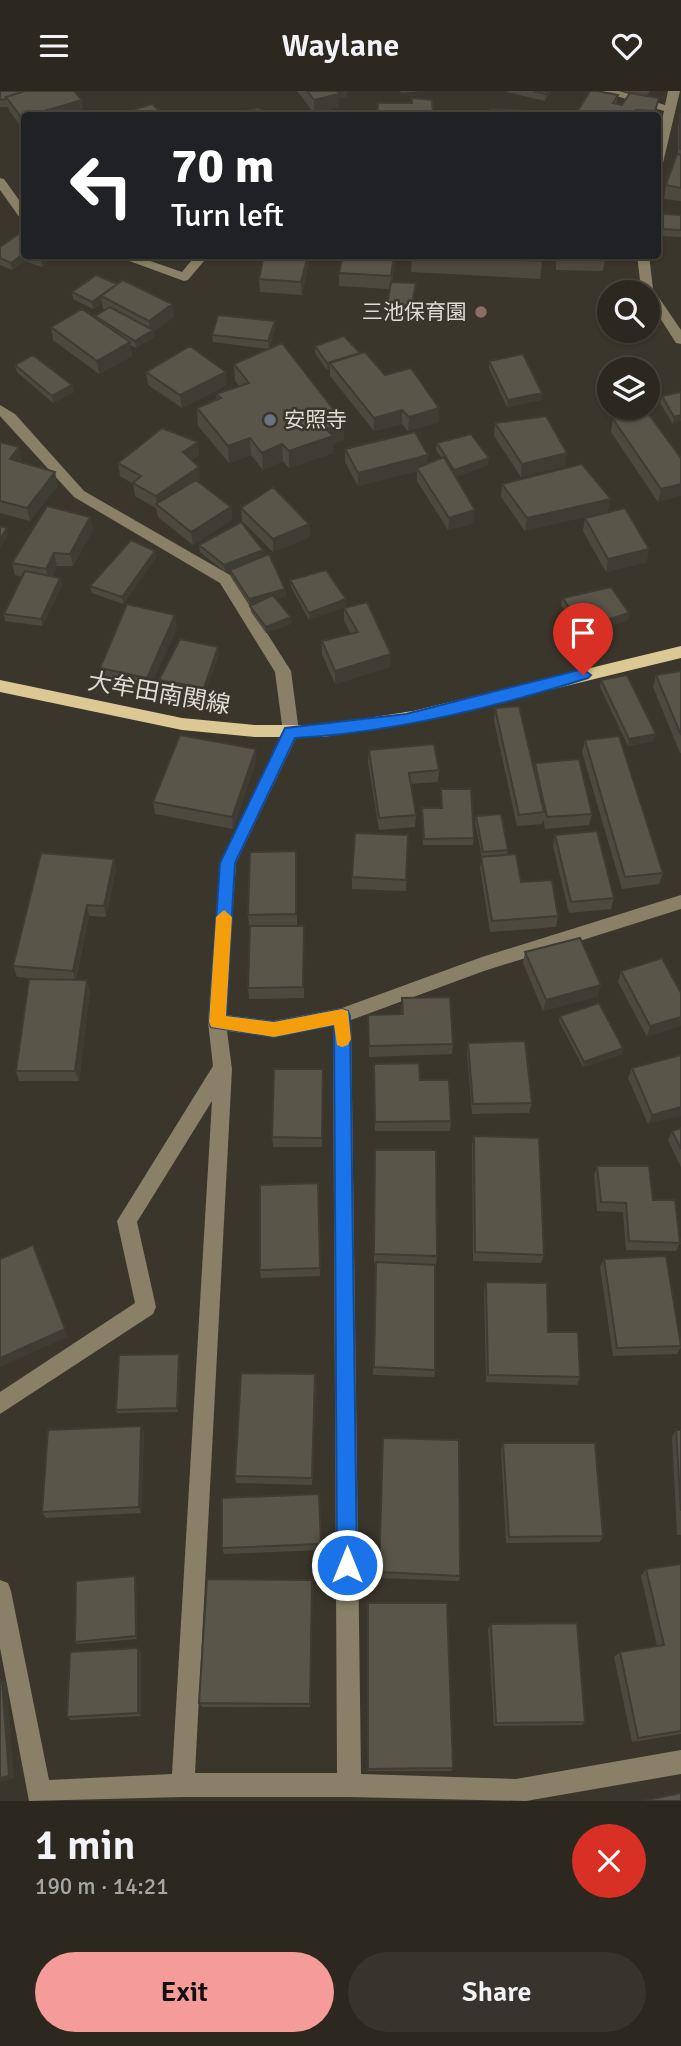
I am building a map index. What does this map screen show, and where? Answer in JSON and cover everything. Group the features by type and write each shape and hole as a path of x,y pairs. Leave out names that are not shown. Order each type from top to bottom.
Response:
{"main road":[{"name":"大牟田南関線","path":"0,686 206,729 290,732 332,730 406,720 681,652"}],"street":[{"path":"607,91 671,110"},
{"path":"661,152 674,91"},
{"path":"0,182 21,211"},
{"path":"131,259 184,277 200,259"},
{"path":"643,259 647,289 681,340"},
{"path":"0,409 79,493 225,579 283,671 290,732 228,863 217,1022 222,1069 183,1785"},
{"path":"217,1022 274,1029 342,1016 482,964 681,902"},
{"path":"342,1016 349,1785"},
{"path":"0,1404 146,1307 127,1221 222,1069"},
{"path":"0,1591 4,1629 41,1796 183,1785 349,1785 516,1791 532,1795 681,1762"}],"building":[{"path":"0,91 22,91 22,92 0,100"},
{"path":"25,91 74,91 82,100 41,112 21,112 21,117 6,97"},
{"path":"307,91 337,91 339,94 314,100"},
{"path":"590,91 618,95 613,103 622,105 630,93 659,98 655,111 577,112"},
{"path":"412,98 432,100 433,112 377,112 378,103 412,103"},
{"path":"152,104 161,112 126,112"},
{"path":"259,108 262,112 239,112"},
{"path":"491,109 536,111 536,112 491,112"},
{"path":"681,114 681,149 680,149"},
{"path":"677,154 681,155 681,188 666,185"},
{"path":"663,214 681,215 681,230 663,229"},
{"path":"21,234 21,256 11,263 0,258 0,247"},
{"path":"263,259 307,259 301,282 259,279"},
{"path":"342,259 393,259 391,276 339,273"},
{"path":"504,259 542,259 542,261"},
{"path":"96,275 117,284 92,302 72,292"},
{"path":"123,280 172,304 149,321 101,296"},
{"path":"391,282 416,283 410,313 386,310"},
{"path":"110,307 153,330 135,341 95,316"},
{"path":"82,309 130,342 97,361 51,327"},
{"path":"218,315 275,321 268,341 212,335"},
{"path":"344,336 360,353 327,363 315,346"},
{"name":"安照寺","path":"282,343 344,423 326,429 333,436 289,451 282,444 262,453 250,438 228,446 197,408 221,398 216,394 249,383 234,364"},
{"path":"190,346 226,372 180,395 146,372"},
{"path":"365,352 385,375 411,368 439,408 409,417 402,410 374,418 330,363"},
{"path":"523,354 542,393 508,400 489,361"},
{"path":"33,355 72,385 52,396 15,365"},
{"path":"681,392 681,415 674,417 662,396"},
{"path":"546,416 567,453 522,464 495,423"},
{"path":"614,420 653,420 681,458 681,484 661,489"},
{"path":"162,428 198,442 183,452 199,467 156,496 133,483 141,476 118,463"},
{"path":"415,432 428,455 358,473 345,449"},
{"path":"471,434 489,458 454,470 437,443"},
{"path":"0,442 19,447 10,459 55,472 27,508 0,501"},
{"path":"444,457 475,510 449,518 417,468"},
{"path":"582,464 611,499 527,518 502,484"},
{"path":"196,480 231,507 191,532 156,504"},
{"path":"273,487 309,524 273,539 241,508"},
{"path":"47,506 90,517 70,554 54,553 46,569 12,563"},
{"path":"625,508 649,549 608,559 585,518"},
{"path":"241,522 263,550 224,565 199,545"},
{"path":"0,526 7,528 0,539"},
{"path":"131,540 155,551 122,597 90,586"},
{"path":"269,554 285,589 249,599 230,570"},
{"path":"326,570 346,599 309,613 290,580"},
{"path":"25,571 60,578 41,619 4,614"},
{"path":"611,587 629,613 581,628 563,598"},
{"path":"273,595 291,617 266,627 250,606"},
{"path":"367,602 391,654 335,671 322,641 358,632 344,608"},
{"path":"127,604 175,615 147,678 100,668"},
{"path":"180,639 218,647 204,688 159,680"},
{"path":"681,671 681,735 656,675"},
{"path":"627,675 656,734 629,739 601,680"},
{"path":"519,706 544,812 519,815 495,708"},
{"path":"180,735 256,749 232,817 153,802"},
{"path":"619,736 663,873 625,877 585,740"},
{"path":"434,744 439,770 409,773 416,815 379,818 369,750"},
{"path":"579,759 592,814 547,817 535,763"},
{"path":"441,789 471,789 474,838 424,839 422,808 442,808"},
{"path":"501,814 508,850 483,852 476,816"},
{"path":"597,831 614,898 571,902 555,835"},
{"path":"355,833 408,835 406,880 352,877"},
{"path":"296,851 296,914 248,915 250,852"},
{"path":"41,853 114,859 104,906 87,905 73,971 13,966"},
{"path":"516,854 521,882 552,880 558,916 492,921 481,857"},
{"path":"250,926 304,926 303,987 248,988"},
{"path":"580,938 601,985 546,1000 525,952"},
{"path":"662,958 681,993 681,1017 650,1026 621,971"},
{"path":"29,979 87,980 75,1071 16,1071"},
{"path":"450,997 453,1044 369,1046 368,1015 403,1014 402,998"},
{"path":"599,1003 623,1048 584,1062 560,1016"},
{"path":"525,1041 532,1103 473,1104 468,1043"},
{"path":"681,1055 681,1107 652,1115 632,1068"},
{"path":"419,1063 420,1080 449,1080 451,1121 375,1122 374,1064"},
{"path":"274,1069 323,1069 322,1138 272,1137"},
{"path":"681,1128 681,1149 672,1131"},
{"path":"474,1136 539,1138 544,1255 475,1252"},
{"path":"375,1150 436,1150 437,1256 374,1254"},
{"path":"597,1166 649,1166 653,1200 675,1200 680,1243 629,1241 626,1203 601,1202"},
{"path":"318,1183 320,1268 260,1270 260,1185"},
{"path":"33,1245 65,1329 0,1358 0,1259"},
{"path":"666,1256 681,1346 617,1348 604,1259"},
{"path":"376,1262 435,1265 435,1370 374,1367"},
{"path":"486,1282 547,1283 548,1332 578,1332 580,1377 488,1375"},
{"path":"179,1354 177,1408 116,1410 119,1355"},
{"path":"241,1373 315,1374 312,1478 235,1476"},
{"path":"141,1426 139,1507 42,1512 48,1430"},
{"path":"676,1430 681,1430 681,1511"},
{"path":"383,1438 459,1440 460,1576 379,1572"},
{"path":"503,1443 595,1443 603,1536 509,1537"},
{"path":"319,1494 321,1544 222,1548 222,1498"},
{"path":"681,1564 681,1731 638,1738 620,1652 664,1645 646,1569"},
{"path":"135,1576 136,1636 75,1642 76,1581"},
{"path":"207,1579 312,1580 310,1704 199,1703"},
{"path":"368,1603 447,1603 453,1768 368,1769"},
{"path":"577,1623 585,1722 496,1723 491,1624"},
{"path":"138,1648 138,1713 67,1717 70,1652"},
{"path":"0,1680 9,1776 0,1778"},
{"path":"681,1793 681,1801 642,1801"}],"slow traffic":[{"path":"224,917 217,1022 274,1029 342,1016 342,1039"}],"place":[{"name":"三池保育園","path":"481,312"},
{"name":"安照寺","path":"270,420"}],"route":[{"path":"347,1565 342,1016 274,1029 217,1022 228,863 290,732 332,730 406,720 583,675"}]}
